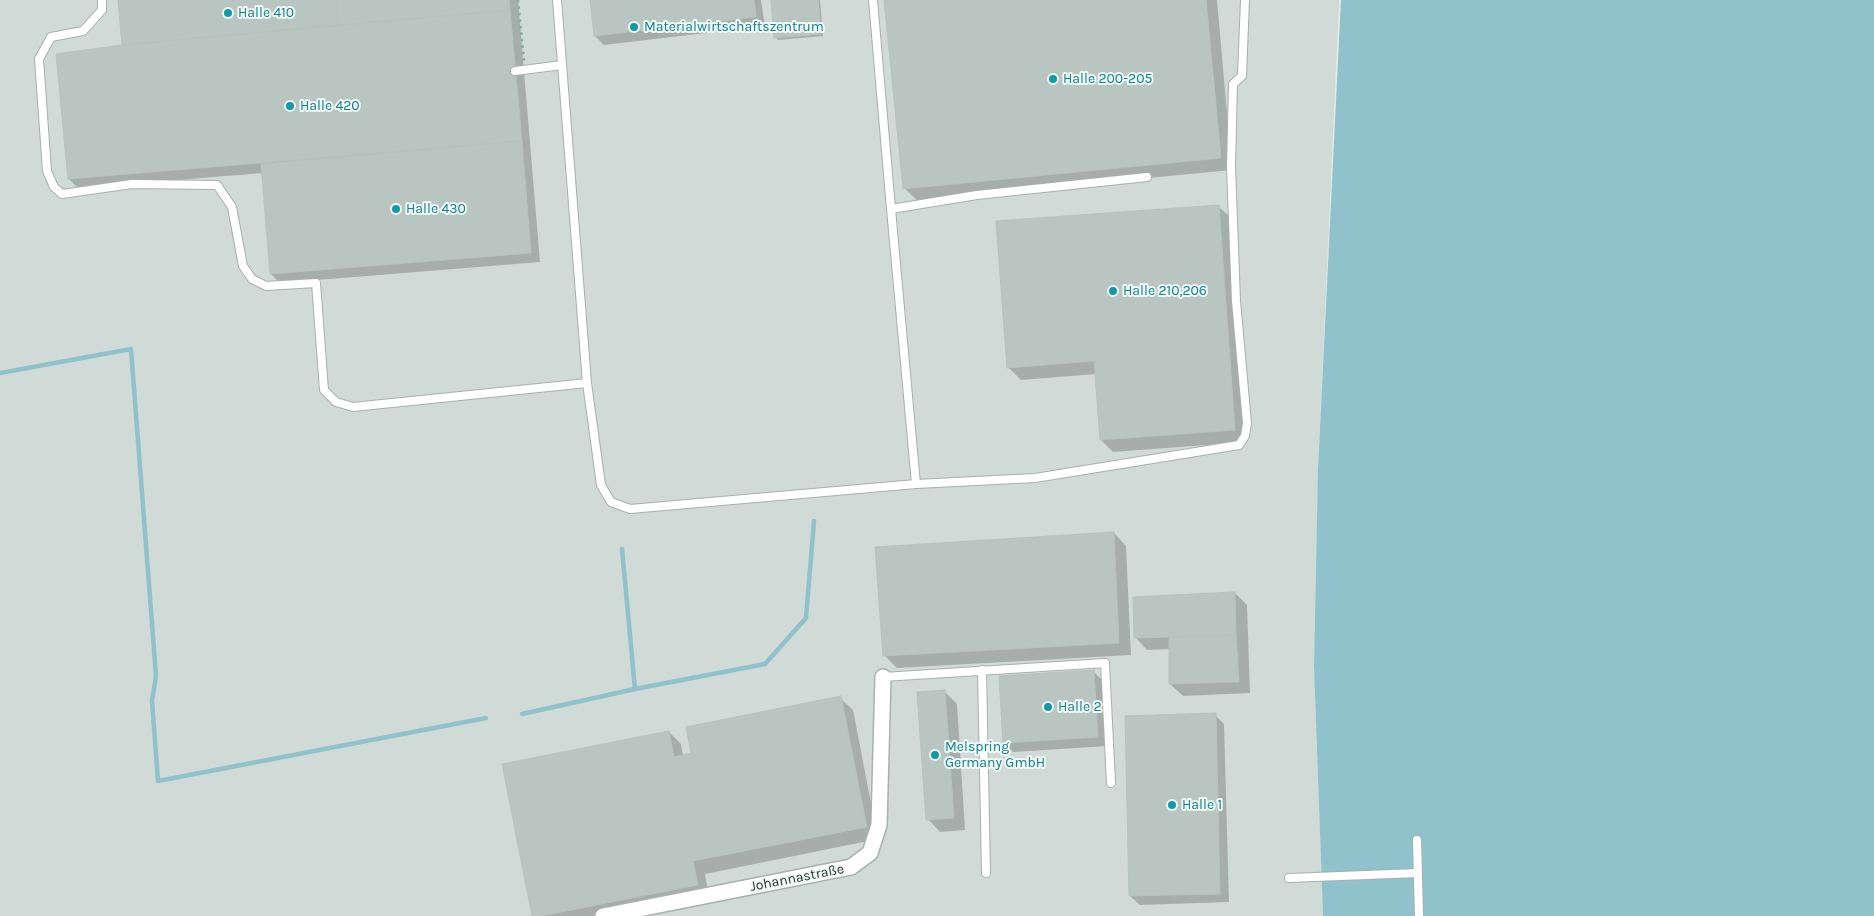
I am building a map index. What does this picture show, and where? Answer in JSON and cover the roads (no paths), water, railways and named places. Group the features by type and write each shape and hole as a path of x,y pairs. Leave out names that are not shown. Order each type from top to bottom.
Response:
{"street":[{"name":"Johannastraße","path":"603,916 851,868 870,853 879,825 883,676"}],"lane":[{"path":"102,0 102,10 83,31 51,37 39,59 47,171 54,187 58,191 62,194 132,184 217,185 232,207 243,266 252,279 266,286 316,283 324,390 336,402 353,406 586,383"},
{"path":"557,0 586,383 601,485 611,502 630,509 916,484 1036,478 1239,445 1245,436 1247,423 1236,302 1231,167 1233,84 1242,76 1245,0"},
{"path":"873,0 916,484"},
{"path":"515,71 562,65"},
{"path":"891,209 977,195 1147,177"},
{"path":"883,676 1105,663 1111,783"},
{"path":"982,670 986,873"},
{"path":"1417,840 1419,916"},
{"path":"1289,878 1418,872"}],"water":[{"path":"1341,0 1874,0 1874,916 1323,916 1314,666 1318,468"}],"waterway":[{"path":"0,373 131,349 156,676 152,701 158,781 486,718"},
{"path":"522,714 635,689 765,664 806,618 814,521"},
{"path":"622,549 635,689"}],"place":[{"name":"Halle 410","path":"228,13"},
{"name":"Materialwirtschaftszentrum","path":"634,27"},
{"name":"Halle 200-205","path":"1053,79"},
{"name":"Halle 420","path":"290,106"},
{"name":"Halle 430","path":"396,209"},
{"name":"Halle 210,206","path":"1113,291"},
{"name":"Halle 2","path":"1048,707"},
{"name":"Melspring Germany GmbH","path":"935,755"},
{"name":"Halle 1","path":"1172,805"}]}
